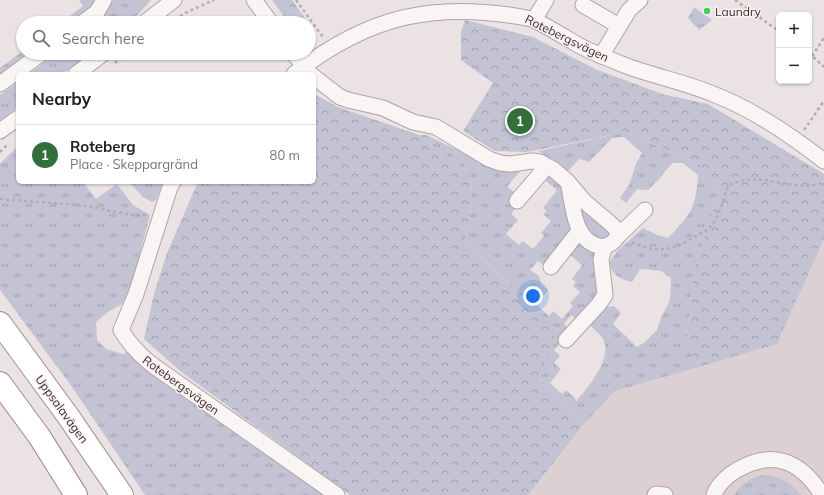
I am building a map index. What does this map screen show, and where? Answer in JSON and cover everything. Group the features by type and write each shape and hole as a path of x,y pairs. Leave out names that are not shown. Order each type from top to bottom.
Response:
{"highway":[{"name":"Uppsalavägen","path":"0,323 68,416 122,495"},
{"path":"0,383 39,436 76,495"}],"street":[{"path":"92,16 97,12 104,0"},
{"path":"153,16 174,0"},
{"path":"254,0 266,16"},
{"path":"534,20 546,0"},
{"path":"601,56 629,10 640,0"},
{"name":"Rotebergsvägen","path":"297,60 303,72 330,47 392,10 427,4 444,3 479,4 496,7 534,20 581,47 601,56 651,74 712,93 751,111 797,140 824,161"},
{"path":"583,5 619,26"},
{"path":"16,72 33,60"},
{"path":"79,72 95,60"},
{"path":"0,84 16,72"},
{"path":"316,79 340,97 383,108 413,122 436,127 494,161 510,164 532,161 540,162 553,169 568,182 585,202 614,226 618,236"},
{"path":"0,131 16,119"},
{"path":"517,201 547,166"},
{"path":"568,182 574,215 579,231 591,243 599,246 605,246 614,242 618,236 645,210"},
{"name":"Rotebergsvägen","path":"172,184 136,294 121,330 127,341 138,354 151,364 337,495"},
{"path":"551,267 579,231"},
{"path":"566,340 599,304 611,298 601,259 605,246"},
{"path":"714,495 724,480 733,472 747,464 761,460 776,459 790,463 805,472 814,482 822,495"},
{"path":"655,495 665,495"}],"path":[{"path":"180,16 214,0"},
{"path":"296,0 308,16"},
{"path":"735,0 776,29"},
{"path":"316,28 330,47"},
{"path":"824,38 812,56 824,67"},
{"path":"797,140 824,100"},
{"path":"618,236 644,248 659,250 682,245 711,227 728,186 736,181 756,179 808,186 824,182"},
{"path":"0,199 81,205 132,215 153,213 164,207"}],"shaded area":[{"path":"824,239 824,495 528,495 584,424 615,391 777,344"}],"green space":[{"path":"79,0 99,0 91,9 82,16 69,16 83,6"},
{"path":"113,0 151,0 136,16 101,16"},
{"path":"272,0 292,0 303,16 284,16"},
{"path":"694,7 712,20 699,30 688,18"},
{"path":"465,20 533,37 595,69 662,94 708,104 824,174 824,239 777,344 699,367 686,343 695,265 720,191 698,163 625,132 527,152 495,151 463,131 493,83 461,60 461,32"},
{"path":"16,56 16,60 22,60 0,76 0,68"},
{"path":"47,60 81,60 65,72 32,72"},
{"path":"16,83 16,108 0,120 0,95"},
{"path":"316,95 338,107 419,135 470,174 472,195 465,242 557,329 539,380 584,424 528,495 350,495 180,371 144,339 154,294 167,253 197,184 316,184"},
{"path":"625,132 698,163 720,191 695,266 686,343 699,367 615,391 584,424 539,380 511,285 465,242 472,195 470,174 419,135 426,135 483,162 522,169 507,187 517,194 509,204 515,209 511,214 518,220 506,234 519,245 523,241 533,249 544,236 541,233 551,221 544,215 546,211 543,208 557,190 542,178 547,173 563,185 573,231 546,267 538,261 530,270 539,276 541,284 548,290 536,304 549,316 553,311 562,319 573,306 570,303 580,292 573,286 576,282 572,279 582,265 567,252 578,241 591,250 597,258 599,294 578,320 571,315 564,324 570,330 554,350 560,356 554,363 561,369 550,383 562,394 566,390 575,398 576,401 592,381 604,357 604,341 589,324 605,307 614,306 621,313 613,324 637,347 645,342 657,330 670,300 671,278 661,271 640,269 632,282 617,276 612,271 609,263 618,250 643,228 657,235 668,238 682,224 690,211 696,196 698,175 683,163 672,163 648,190 637,189 626,203 620,198 629,185 636,164 642,153 624,137 612,138 589,162 579,159 568,171 538,151"},
{"path":"16,148 16,184 85,184 96,199 117,184 133,205 150,215 127,298 122,304 108,312 96,322 97,340 106,349 123,354 129,351 326,495 145,495 70,384 0,290 0,164"},
{"path":"131,184 162,184 156,200 152,202 143,197"},
{"path":"583,208 612,233 607,241 590,235 579,211"},
{"path":"766,475 785,481 794,487 801,495 734,495 747,481"}],"place":[{"name":"Laundry","path":"707,11"},
{"name":"Roteberg","path":"520,121"}]}
